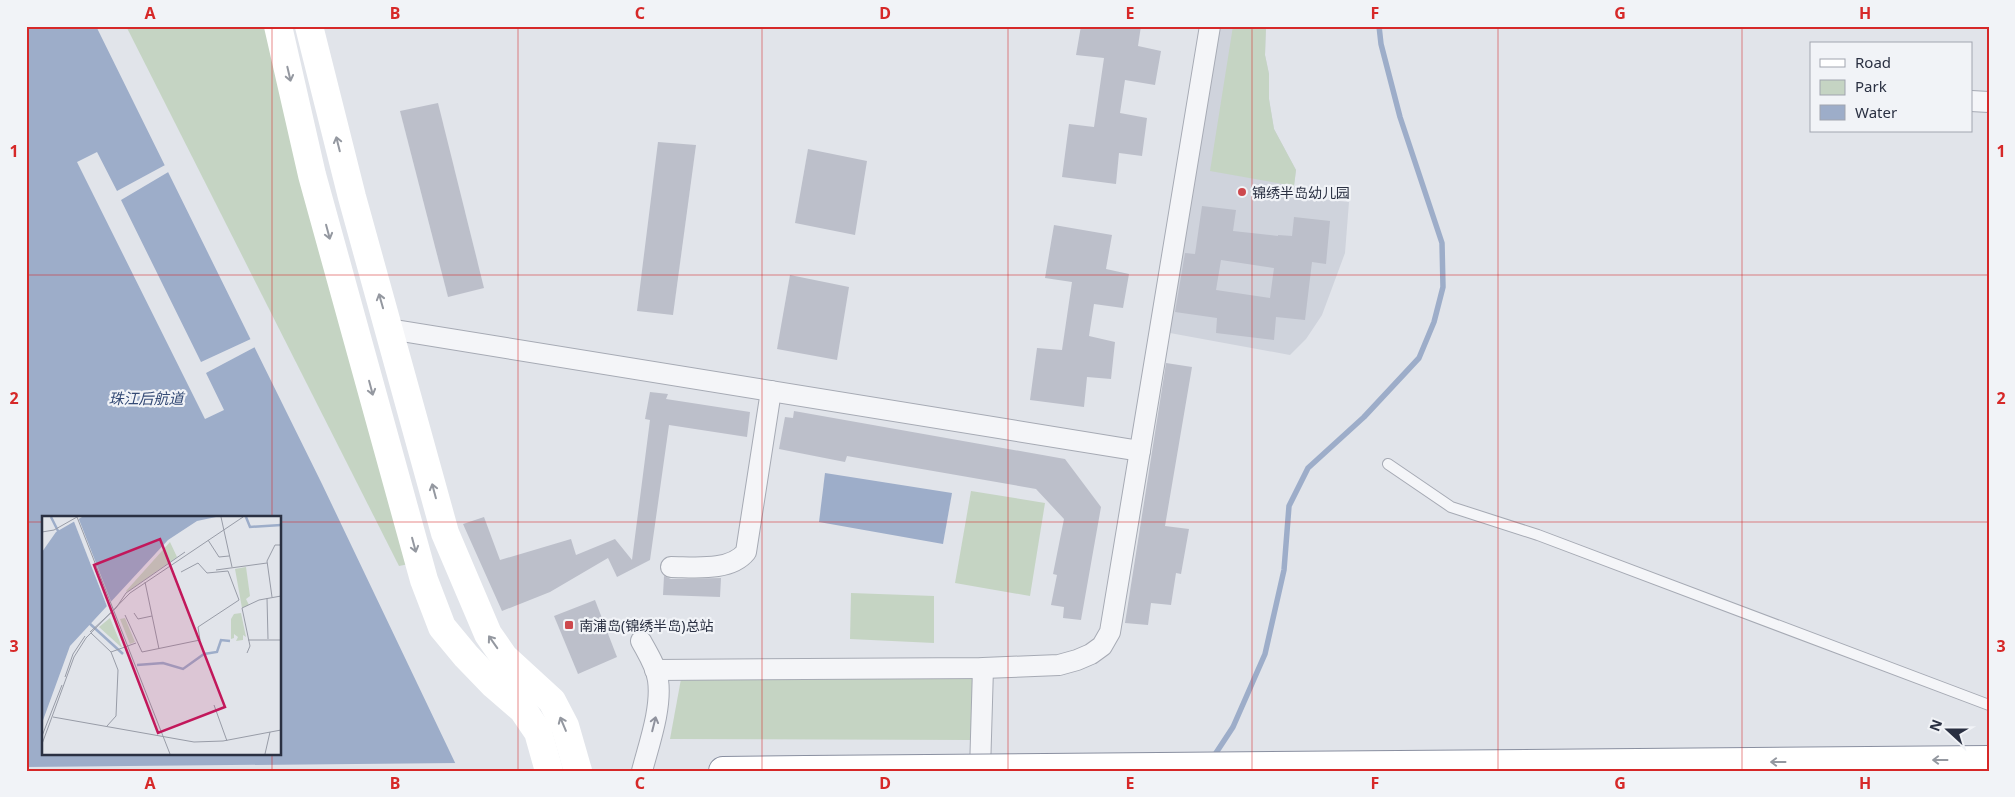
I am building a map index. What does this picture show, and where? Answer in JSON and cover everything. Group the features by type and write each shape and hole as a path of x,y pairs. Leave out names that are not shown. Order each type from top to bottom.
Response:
{"main road":[{"path":"278,26 312,175 424,580 442,627 487,678 523,710 538,732 549,771"},
{"path":"310,26 352,197 445,533 488,634 504,658 552,701 565,726 578,771"},
{"path":"723,771 1989,760"}],"street":[{"path":"655,670 983,668 1059,665 1077,660 1102,646 1110,632 1210,26"},
{"path":"1972,101 1989,102"},
{"path":"389,329 1140,450"},
{"path":"671,567 713,566 740,558 746,552 771,391"},
{"path":"641,641 653,663 658,681 656,714 642,771"},
{"path":"980,771 983,668"}],"lane":[{"path":"1388,464 1451,507 1538,535 1989,705"}],"shaded area":[{"name":"锦绣半岛幼儿园","path":"1210,26 1266,26 1265,55 1269,74 1269,99 1274,129 1296,170 1294,186 1310,198 1349,202 1345,253 1322,315 1306,339 1290,355 1159,331"}],"green space":[{"path":"126,26 280,26 419,562 399,566"},
{"path":"1233,26 1266,26 1265,55 1269,74 1269,99 1274,129 1296,170 1294,186 1210,171"},
{"path":"971,491 1045,503 1030,596 955,583"},
{"path":"851,593 934,596 934,643 850,639"},
{"path":"974,676 971,740 670,739 681,679"}],"water":[{"name":"珠江后航道","path":"26,26 96,26 322,484 459,771 26,771"},
{"path":"825,473 952,493 943,544 819,522"}],"pier":[{"path":"97,152 117,191 167,164 170,171 121,200 201,362 253,338 257,346 206,373 224,410 205,419 77,162"},
{"path":"458,763 461,771 26,771 26,767"}],"building":[{"path":"1081,26 1141,26 1138,46 1161,51 1155,85 1125,80 1120,113 1147,118 1142,156 1119,153 1116,184 1062,177 1069,124 1094,127 1104,58 1076,55"},
{"path":"438,103 484,288 448,297 400,111"},
{"path":"658,142 696,145 673,315 637,311"},
{"path":"808,149 867,161 855,235 795,223"},
{"path":"1202,206 1236,210 1233,231 1292,236 1294,217 1330,221 1326,264 1312,262 1305,320 1276,317 1274,340 1216,333 1217,318 1175,312 1185,253 1195,254","holes":["1221,260 1274,268 1270,298 1216,290"]},
{"path":"1054,225 1112,235 1106,269 1129,274 1123,308 1094,304 1089,336 1115,342 1111,379 1087,377 1084,407 1030,400 1037,348 1062,350 1072,282 1045,278"},
{"path":"790,275 849,287 837,360 777,349"},
{"path":"1166,363 1192,367 1165,526 1189,529 1181,574 1176,573 1171,605 1151,603 1148,625 1125,623"},
{"path":"650,392 668,394 666,399 750,412 747,437 669,425 650,560 617,577 608,558 550,592 502,611 463,524 484,517 500,560 571,539 576,555 615,539 632,560 650,420 645,419"},
{"path":"794,411 1065,459 1101,507 1081,620 1063,618 1064,607 1051,605 1057,575 1053,574 1064,519 1036,489 847,456 845,462 779,449 785,417 793,418"},
{"path":"664,576 671,579 721,578 720,597 663,595"},
{"path":"595,600 617,657 578,674 554,616"}],"waterway":[{"path":"1212,759 1233,727 1265,654 1284,570 1289,506 1308,468 1364,417 1419,358 1434,322 1443,287 1442,243 1400,117 1381,44 1379,26"}],"place":[{"name":"锦绣半岛幼儿园","path":"1242,192"},
{"name":"南浦岛(锦绣半岛)总站","path":"569,625"}]}
